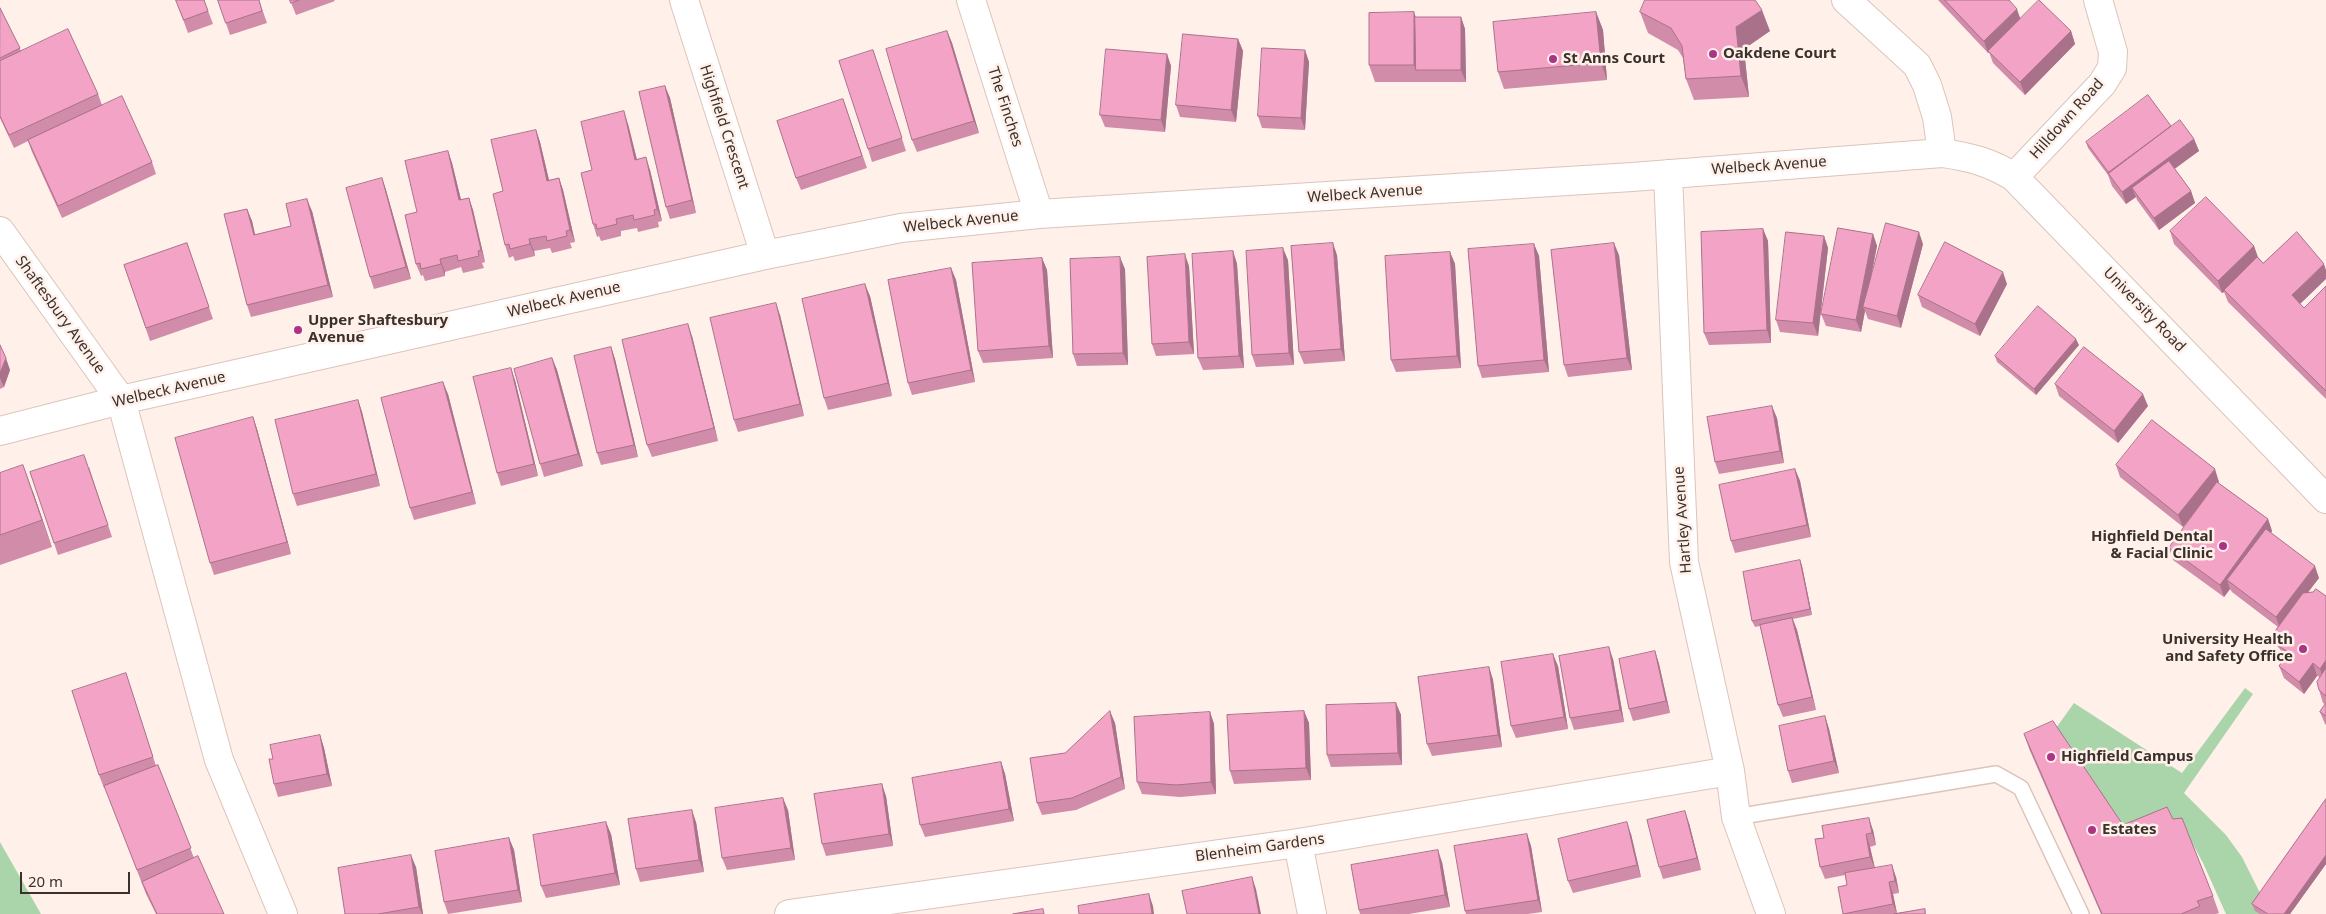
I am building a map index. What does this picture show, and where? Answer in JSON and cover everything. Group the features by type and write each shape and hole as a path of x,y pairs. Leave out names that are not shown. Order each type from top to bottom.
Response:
{"street":[{"name":"Highfield Crescent","path":"684,0 764,255"},
{"name":"The Finches","path":"972,0 1039,214"},
{"path":"1846,0 1917,65 1927,85 1937,117 1942,152"},
{"name":"Hilldown Road","path":"2014,177 2102,84 2112,68 2113,52 2098,0"},
{"name":"Welbeck Avenue","path":"0,431 121,400 764,255 901,228 1039,214 1668,174 1942,152"},
{"name":"University Road","path":"1942,152 1967,156 1994,164 2014,177 2326,499"},
{"name":"Hartley Avenue","path":"1668,174 1684,562 1730,771 1736,817 1771,914"},
{"name":"Shaftesbury Avenue","path":"0,231 121,400"},
{"path":"121,400 219,760 283,914"},
{"name":"Blenheim Gardens","path":"789,914 817,912 1298,843 1730,771"},
{"path":"1298,843 1312,914"}],"lane":[{"path":"1736,817 1996,774 2021,788 2081,914"}],"green space":[{"path":"2245,688 2253,694 2184,793 2226,835 2242,857 2263,899 2260,914 2226,914 2188,835 2129,842 2060,739 2030,751 2026,740 2051,735 2074,703 2182,773"},
{"path":"0,842 41,914 0,914"}],"building":[{"path":"176,0 204,0 208,11 184,20"},
{"path":"218,0 259,0 262,11 226,23"},
{"name":"Oakdene Court","path":"1645,0 1755,0 1762,10 1736,27 1741,76 1686,79 1682,46 1671,28 1640,12"},
{"path":"1945,0 2009,0 2017,9 1984,41"},
{"path":"2039,0 2071,31 2020,82 1988,51"},
{"path":"0,8 20,48 0,58"},
{"path":"1414,12 1414,65 1369,65 1369,13"},
{"name":"St Anns Court","path":"1596,12 1601,63 1498,72 1493,22"},
{"path":"1415,17 1461,17 1461,70 1416,70"},
{"path":"68,29 98,94 9,135 0,116 0,61"},
{"path":"947,31 974,121 912,140 886,49"},
{"path":"1183,34 1238,39 1231,110 1176,105"},
{"path":"1262,48 1305,50 1301,118 1258,116"},
{"path":"1106,49 1167,54 1161,120 1100,115"},
{"path":"873,50 902,138 868,149 839,61"},
{"path":"665,86 692,200 666,207 639,92"},
{"path":"2148,95 2171,126 2109,173 2086,142"},
{"path":"122,96 152,162 58,206 28,140"},
{"path":"843,99 862,156 796,178 777,121"},
{"path":"624,111 635,160 646,157 657,209 654,210 655,215 634,220 633,215 616,219 617,224 597,229 596,224 593,224 581,173 592,170 581,122"},
{"path":"2180,120 2194,139 2122,192 2108,173"},
{"path":"536,130 547,181 559,178 570,230 566,231 567,236 547,241 546,236 529,239 530,244 510,249 509,244 505,245 493,194 503,191 491,140"},
{"path":"448,151 459,200 469,198 481,250 478,251 479,256 458,261 457,255 440,259 441,264 421,269 420,263 416,264 405,215 417,212 405,161"},
{"path":"2169,161 2191,191 2154,218 2132,188"},
{"path":"382,178 406,267 370,277 346,188"},
{"path":"2206,197 2254,246 2218,281 2170,231"},
{"path":"307,199 328,285 247,305 224,214 247,209 254,235 291,226 286,204"},
{"path":"1886,223 1919,232 1897,316 1863,307"},
{"path":"1838,228 1873,234 1856,320 1821,314"},
{"path":"1763,229 1767,330 1704,333 1701,232"},
{"path":"1786,232 1824,236 1813,323 1776,320"},
{"path":"2297,232 2324,264 2292,295 2304,308 2326,286 2326,391 2224,290 2257,257 2263,263"},
{"path":"1945,242 2003,272 1975,324 1918,295"},
{"path":"187,243 209,307 146,328 124,265"},
{"path":"1333,243 1341,349 1299,352 1291,246"},
{"path":"1614,243 1627,358 1564,365 1551,250"},
{"path":"1534,244 1544,360 1478,366 1468,249"},
{"path":"1283,248 1289,353 1252,355 1246,251"},
{"path":"1233,251 1239,356 1198,358 1192,254"},
{"path":"1450,252 1457,356 1391,360 1385,256"},
{"path":"1185,254 1189,342 1152,344 1147,257"},
{"path":"1120,257 1123,353 1073,354 1070,259"},
{"path":"1042,258 1049,346 978,351 972,263"},
{"path":"951,268 971,370 908,383 888,280"},
{"path":"865,284 888,383 824,398 802,299"},
{"path":"776,303 800,404 734,420 710,318"},
{"path":"2038,306 2076,339 2034,389 1995,356"},
{"path":"688,324 714,428 647,445 622,340"},
{"path":"0,345 6,358 0,373"},
{"path":"611,347 634,445 597,453 574,356"},
{"path":"2084,347 2143,394 2114,431 2055,384"},
{"path":"552,358 578,454 540,464 514,369"},
{"path":"511,368 534,464 497,473 473,377"},
{"path":"443,382 472,492 410,508 381,398"},
{"path":"358,400 376,474 293,494 275,420"},
{"path":"1772,406 1780,451 1715,462 1707,417"},
{"path":"253,417 287,542 210,563 175,438"},
{"path":"2152,420 2215,469 2178,515 2116,465"},
{"path":"84,455 108,525 54,543 30,472"},
{"path":"23,465 42,520 0,535 0,473"},
{"path":"1795,469 1807,525 1731,541 1719,485"},
{"name":"Highfield Dental & Facial Clinic","path":"2217,482 2268,519 2220,585 2169,548"},
{"path":"2266,529 2315,566 2276,617 2227,580"},
{"path":"1800,560 1810,609 1752,621 1743,572"},
{"name":"University Health and Safety Office","path":"2316,589 2326,596 2326,660 2320,669 2313,663 2299,682 2279,666 2288,652 2279,646 2279,639 2273,634 2303,593 2313,592"},
{"path":"1792,618 1812,697 1778,705 1760,625"},
{"path":"1609,647 1620,710 1570,718 1559,656"},
{"path":"1655,651 1666,701 1629,709 1619,659"},
{"path":"1553,654 1564,717 1511,726 1501,662"},
{"path":"1489,667 1498,735 1427,744 1418,677"},
{"path":"2326,668 2326,696 2319,690 2317,682"},
{"path":"126,673 153,757 99,775 72,691"},
{"path":"1396,703 1398,753 1327,755 1326,705"},
{"path":"2326,703 2326,716 2320,712"},
{"path":"1110,711 1121,777 1072,798 1037,803 1030,758 1065,753"},
{"path":"1304,711 1306,768 1230,771 1227,715"},
{"path":"1210,712 1211,782 1176,785 1137,782 1134,717"},
{"path":"1825,716 1834,761 1788,771 1779,726"},
{"name":"Estates","path":"2053,721 2123,825 2167,807 2173,819 2182,818 2213,896 2197,901 2200,906 2181,914 2102,914 2024,734"},
{"path":"320,735 327,774 274,784 269,759 273,759 270,745"},
{"path":"1001,762 1009,809 920,825 912,778"},
{"path":"158,765 191,848 137,870 104,786"},
{"path":"882,784 889,834 822,844 814,794"},
{"path":"783,798 791,848 722,858 715,808"},
{"path":"2326,799 2326,855 2284,914 2268,914 2252,904"},
{"path":"692,810 699,860 636,869 628,819"},
{"path":"1685,811 1697,858 1659,867 1647,820"},
{"path":"1869,818 1872,833 1866,834 1870,857 1820,867 1815,839 1824,838 1822,826"},
{"path":"606,822 615,873 541,886 533,835"},
{"path":"1627,822 1637,865 1568,881 1558,839"},
{"path":"1527,834 1538,900 1465,911 1454,846"},
{"path":"509,838 518,890 444,902 435,851"},
{"path":"1438,850 1445,895 1359,910 1351,865"},
{"path":"411,855 419,907 378,914 345,914 338,868"},
{"path":"198,856 224,914 157,914 142,882"},
{"path":"1892,865 1895,881 1889,882 1893,904 1843,914 1838,887 1847,885 1845,873"},
{"path":"1252,877 1259,914 1187,914 1182,891"},
{"path":"1149,894 1152,914 1079,914 1078,906"},
{"path":"1043,909 1044,914 1013,914"},
{"path":"1925,909 1925,914 1894,914"}],"place":[{"name":"Oakdene Court","path":"1713,54"},
{"name":"St Anns Court","path":"1553,59"},
{"name":"Upper Shaftesbury Avenue","path":"298,330"},
{"name":"Highfield Dental & Facial Clinic","path":"2223,546"},
{"name":"University Health and Safety Office","path":"2303,649"},
{"name":"Highfield Campus","path":"2051,757"},
{"name":"Estates","path":"2092,830"}]}
